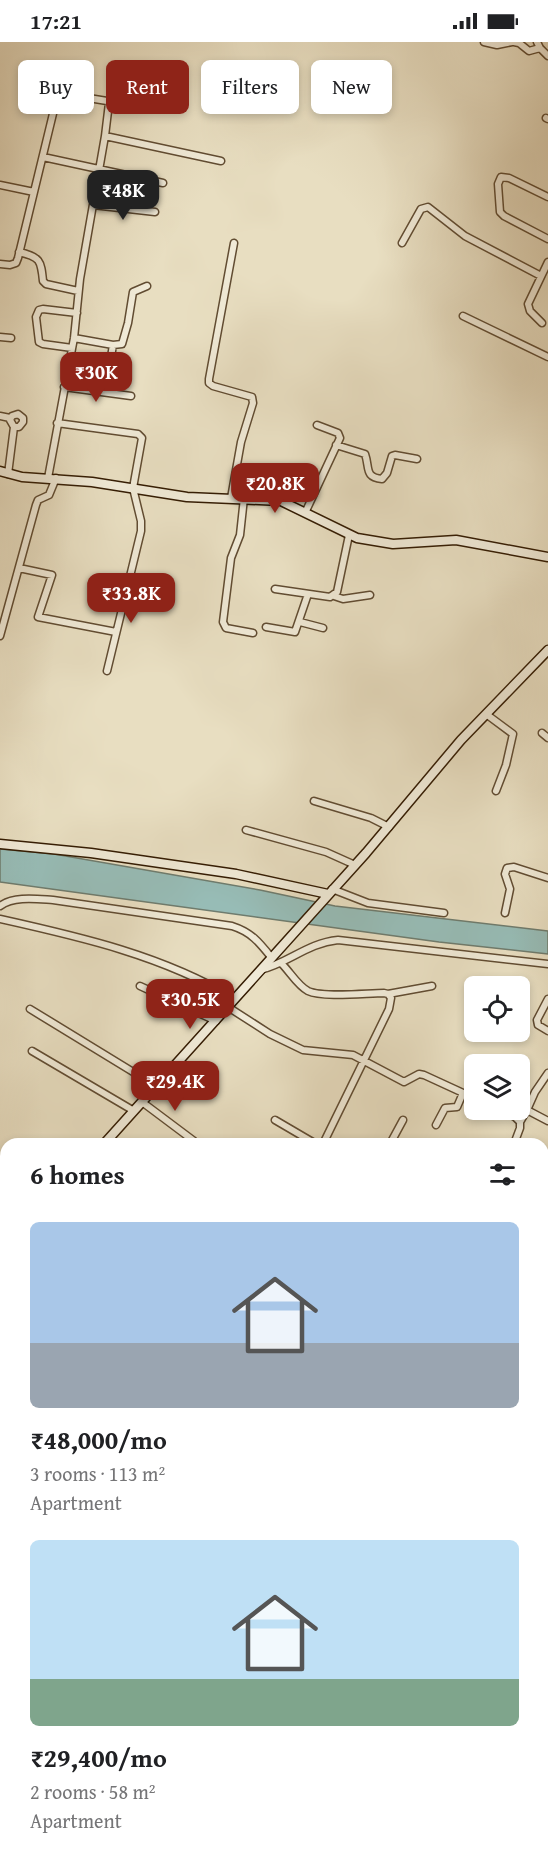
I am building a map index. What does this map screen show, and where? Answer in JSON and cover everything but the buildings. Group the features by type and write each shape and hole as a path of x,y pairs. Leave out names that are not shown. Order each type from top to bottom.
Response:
{"street":[{"path":"484,42 498,45 519,43 529,51 538,45 548,56"},
{"path":"0,636 36,505 38,500 49,495 52,478 57,423 74,338 78,291 105,136 108,101 94,99"},
{"path":"0,264 16,263 53,114"},
{"path":"105,136 221,161"},
{"path":"43,157 163,183"},
{"path":"548,197 508,178 501,177 498,181 498,206 504,216 548,239"},
{"path":"0,185 34,192"},
{"path":"93,205 155,212"},
{"path":"402,243 421,209 428,207 465,236 541,276"},
{"path":"231,498 239,451 253,402 252,396 213,386 209,383 209,379 234,243"},
{"path":"19,252 38,258 44,270 43,281 46,284 78,291"},
{"path":"542,323 530,311 528,304 548,262"},
{"path":"74,338 113,345 122,344 133,292 147,286"},
{"path":"72,348 39,342 36,317 39,310 43,309 77,313"},
{"path":"463,316 548,357"},
{"path":"0,337 11,338"},
{"path":"105,392 113,345"},
{"path":"64,387 131,396"},
{"path":"0,416 10,418 16,414 23,418 22,424 14,427"},
{"path":"10,418 14,427"},
{"path":"57,423 141,435 133,488 142,525 106,671"},
{"path":"305,513 340,438 338,433 317,425"},
{"path":"14,427 4,472 187,497 281,501 349,535 381,543 456,540 548,557"},
{"path":"336,445 365,454 369,474 374,478 382,479 385,476 390,459 395,454 417,459"},
{"path":"244,498 240,535 231,558 223,622 226,628 253,633"},
{"path":"334,596 337,592 349,535"},
{"path":"19,568 52,575 38,617 116,632"},
{"path":"276,589 343,599 370,596"},
{"path":"266,627 292,633 297,630 308,594"},
{"path":"300,622 323,628"},
{"path":"109,1138 236,999 486,714 548,650"},
{"path":"486,714 513,734 506,765 496,791"},
{"path":"542,733 548,738"},
{"path":"314,801 371,818 389,826"},
{"path":"246,830 326,852 355,865"},
{"path":"0,844 91,853 210,870 260,878 369,903 444,913"},
{"path":"505,913 510,889 505,874 507,868 514,867 548,878"},
{"path":"0,906 11,901 53,900 232,926 246,930 256,938 271,957"},
{"path":"0,918 131,953 181,971 236,999"},
{"path":"260,970 282,964 308,947 338,940 548,964"},
{"path":"282,964 302,986 312,993 388,994 432,986"},
{"path":"140,986 216,1021"},
{"path":"326,1138 389,1009 391,998 388,994"},
{"path":"548,999 537,1020 538,1024 548,1031"},
{"path":"228,1007 270,1034 303,1050 344,1053 364,1060 385,1074 404,1082 419,1074 463,1093 455,1108 443,1110 436,1125"},
{"path":"30,1008 156,1086"},
{"path":"32,1052 134,1111"},
{"path":"530,1105 535,1092 548,1073"},
{"path":"142,1102 190,1138"},
{"path":"530,1111 548,1120"},
{"path":"275,1120 306,1138"},
{"path":"393,1138 403,1120"},
{"path":"516,1138 520,1122"}],"water":[{"path":"0,849 54,854 260,890 335,906 548,931 548,954 439,942 0,882"}]}
